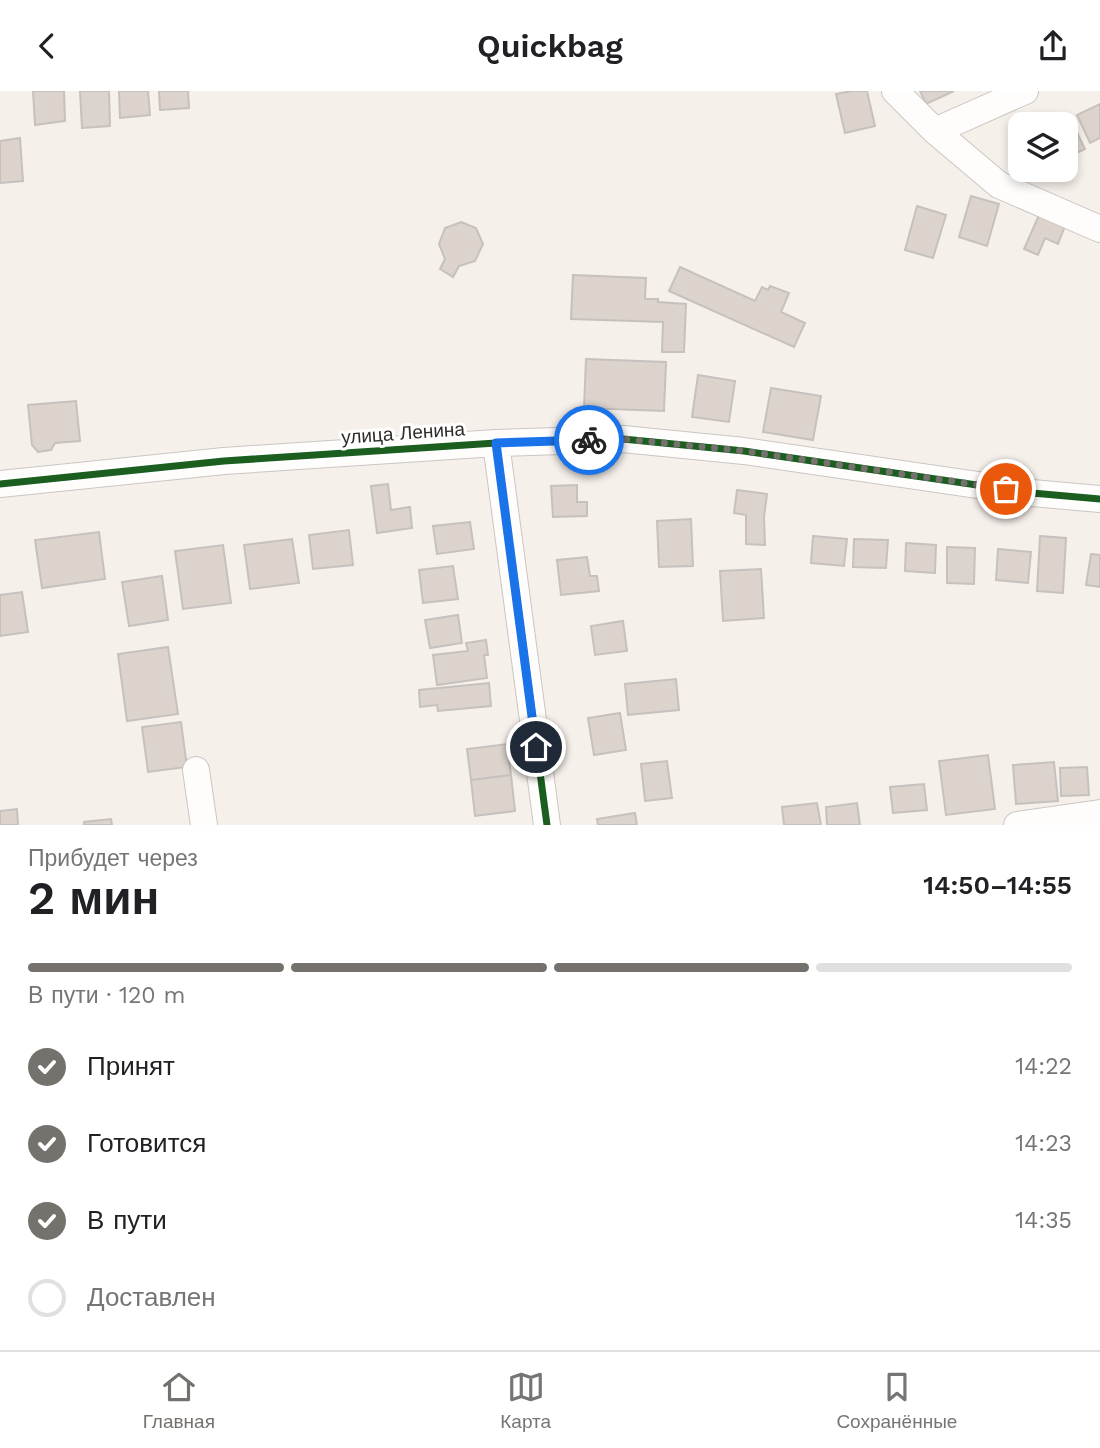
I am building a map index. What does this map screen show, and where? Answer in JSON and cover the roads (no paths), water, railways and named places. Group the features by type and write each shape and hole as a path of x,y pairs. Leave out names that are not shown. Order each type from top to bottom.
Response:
{"street":[{"path":"895,91 935,131 999,185 1100,229"},
{"path":"935,131 1024,91"},
{"name":"улица Ленина","path":"0,484 224,461 496,443 636,441 744,451 1032,493 1100,499"},
{"path":"496,443 547,825"},
{"path":"196,771 204,825"},
{"path":"1017,825 1100,813"}]}
